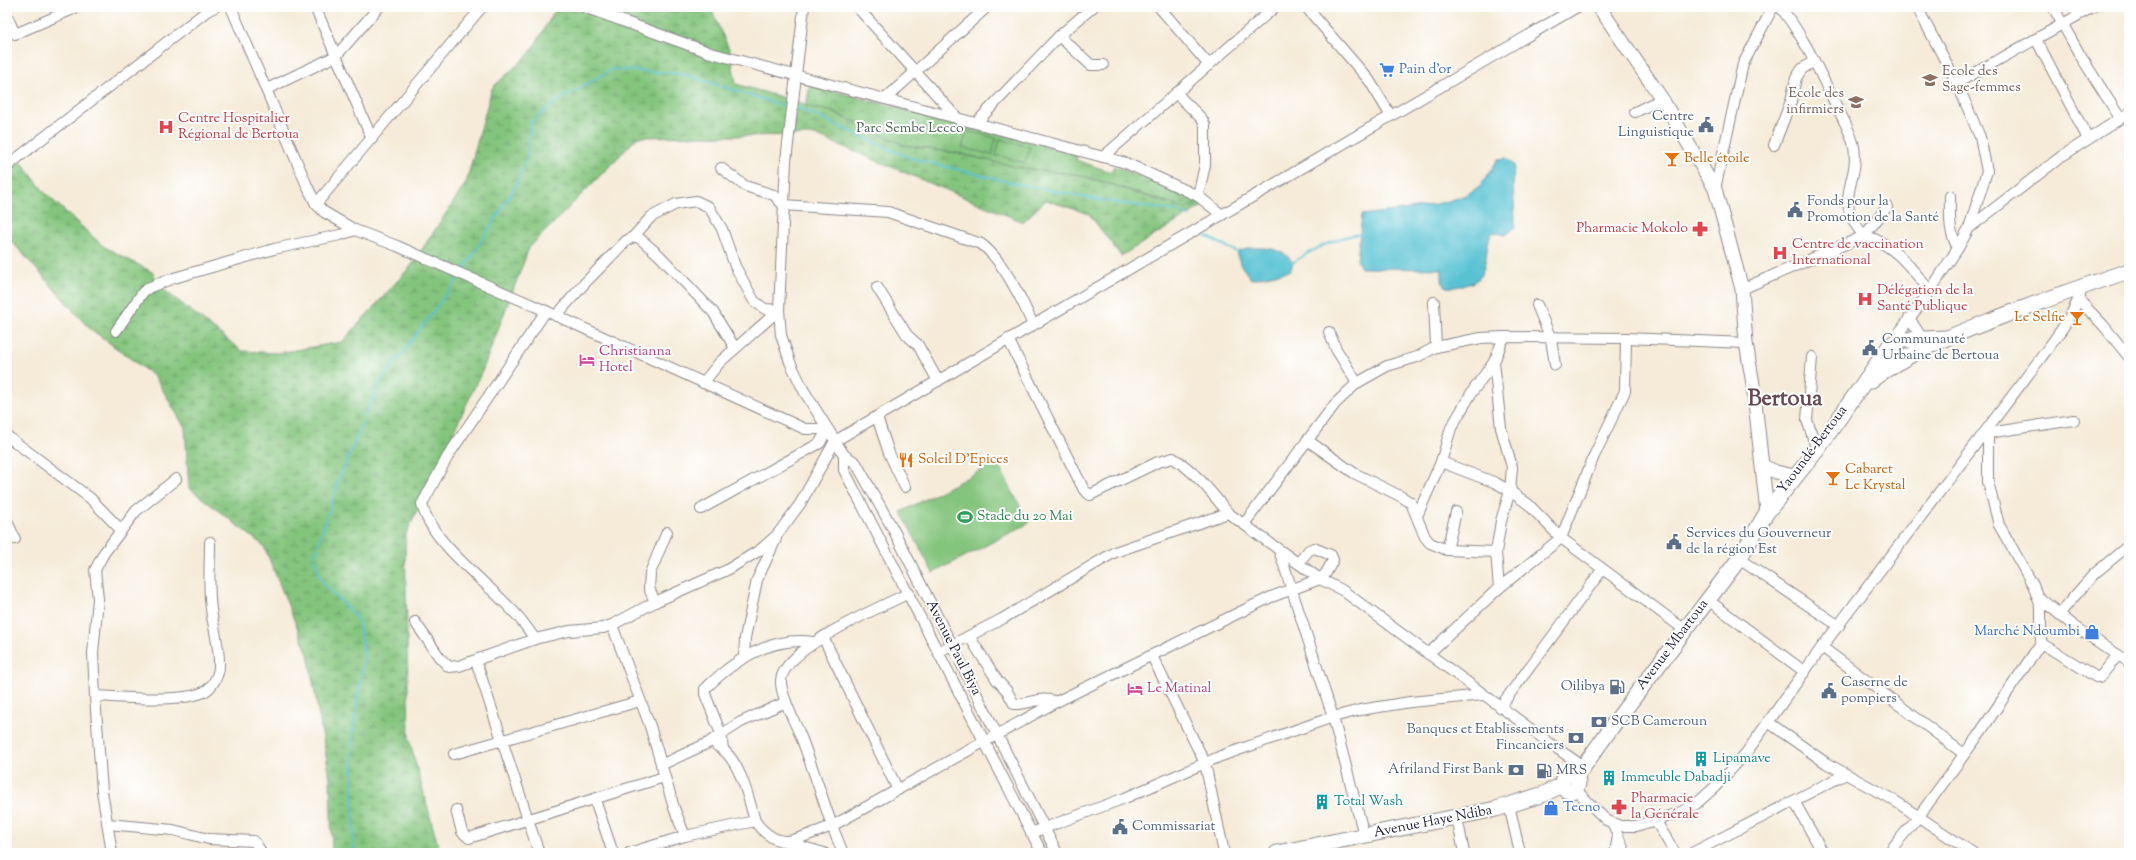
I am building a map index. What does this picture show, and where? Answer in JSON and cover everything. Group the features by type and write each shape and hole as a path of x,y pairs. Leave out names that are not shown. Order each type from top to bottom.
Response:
{"highway":[{"path":"1890,345 1903,340 1922,343 1947,338 2083,286 2129,271"},
{"name":"Yaoundé-Bertoua","path":"1859,389 1922,343"},
{"name":"Yaoundé-Bertoua","path":"1767,512 1817,450 1890,345"},
{"name":"Avenue Mbartoua","path":"1574,780 1739,559 1767,512"},
{"name":"Avenue Haye Ndiba","path":"1283,852 1458,817 1509,805 1574,780"}],"main road":[{"path":"1599,7 1662,99 1715,189 1742,289 1746,343 1753,384 1767,512"},
{"path":"1763,466 1785,475 1794,476 1797,473"}],"street":[{"path":"7,16 15,34 61,10 78,7"},
{"path":"7,166 188,25 215,7"},
{"path":"231,7 316,204 324,212 355,230 397,246 546,311 805,429 826,429"},
{"path":"315,7 372,139"},
{"path":"267,89 336,56 379,7"},
{"path":"316,204 482,7"},
{"path":"584,7 711,53 796,77 885,99 961,121 977,122 1126,164 1198,196 1222,215"},
{"path":"804,7 787,153 783,205 779,310 781,335 790,362 826,429 844,455 856,463 894,531 1057,853"},
{"path":"885,99 987,7"},
{"path":"977,122 1059,36 1093,7"},
{"path":"1159,7 1209,65"},
{"path":"1103,157 1275,7"},
{"path":"1306,7 1369,80 1391,116"},
{"path":"744,658 745,638 757,580 777,536 800,504 835,441 1391,116 1566,11 1577,7"},
{"path":"1715,189 1743,64 1773,7"},
{"path":"1780,7 1796,26 1852,139 1854,161 1847,200 1856,226 1864,236 1876,239 1901,257 1930,290"},
{"path":"1898,360 1890,345 1958,248 1969,228 1987,170 1980,137 1956,83 1917,7"},
{"path":"1969,228 2062,156 2125,115 2063,25 2053,7"},
{"path":"1956,83 2063,25 2092,7"},
{"path":"863,9 915,71 961,121"},
{"path":"1059,36 1091,65 1103,65"},
{"path":"2036,40 2088,138"},
{"path":"1774,145 1791,101 1796,78 1802,69 1814,61"},
{"path":"1176,93 1202,119 1205,125 1205,165 1198,196"},
{"path":"1635,112 1662,99"},
{"path":"721,168 745,186 774,195 783,205 888,212 981,244 988,248 998,262 1023,302 1033,325"},
{"path":"1950,196 1949,218 1952,238 1958,248"},
{"path":"556,316 584,284 652,217 676,204 696,201 709,207 722,229 735,266 754,302 765,309 779,310"},
{"path":"1742,289 1864,236 1887,207"},
{"path":"116,331 143,292 150,287 174,278 274,249 340,235 355,230"},
{"path":"633,237 638,237 659,255 713,312 735,348"},
{"path":"1008,339 1084,490 1090,495 1158,462 1173,458 1189,468 1209,488 1228,513 1279,550 1299,562 1320,579 1342,590 1500,707 1574,780 1593,809 1613,824 1620,826 1636,826 1679,813 1696,804 1716,786 1746,753 1822,647 1986,433 2068,320 2079,300 2083,286"},
{"path":"877,287 907,335 918,345 938,381"},
{"path":"2079,300 2103,325 2129,357"},
{"path":"1434,302 1436,347"},
{"path":"1537,305 1551,339 1555,365"},
{"path":"703,383 720,362 779,310"},
{"path":"535,639 510,608 428,524 422,504 448,456 546,311"},
{"path":"1909,318 1922,343"},
{"path":"1330,332 1336,349 1358,383"},
{"path":"1244,524 1335,404 1358,383 1387,366 1417,357 1436,347 1481,338 1504,337 1551,339 1626,338 1746,343"},
{"path":"1417,516 1441,462 1452,428 1472,392 1494,362 1504,337"},
{"path":"1428,654 1499,588 1561,538 1594,456 1625,391 1626,338"},
{"path":"1812,357 1808,420 1817,450"},
{"path":"1494,362 1501,428 1512,467 1510,491 1501,521 1496,552 1499,588"},
{"path":"877,417 889,453 905,487"},
{"path":"1986,433 2074,420"},
{"path":"701,509 820,443 826,429"},
{"path":"1889,853 1919,816 1964,754 2041,643 2041,607 2033,585 1999,524 1988,482 1986,433"},
{"path":"7,436 90,498 121,530"},
{"path":"1307,440 1354,473 1402,496 1412,503 1424,537 1430,543 1447,550 1496,552"},
{"name":"Avenue Paul Biya","path":"844,455 844,470 909,593 1042,853"},
{"path":"1441,462 1496,483 1510,491 1528,504 1561,538 1602,570 1686,630"},
{"path":"112,853 102,791 95,696 93,652 98,600 94,570 104,553 139,508 176,479"},
{"path":"1447,550 1456,512"},
{"path":"938,652 952,646 1008,615 1115,552 1228,513"},
{"path":"7,521 15,539"},
{"path":"655,602 649,588 650,573 667,532"},
{"path":"415,622 440,658 449,667 459,666 535,639 569,631 603,628 612,625 655,602 728,570 760,550 777,536"},
{"path":"95,696 174,697 196,694 210,688 219,668 219,658 208,578 210,542"},
{"path":"2059,614 2094,574 2129,545"},
{"path":"785,842 832,826 1056,702 1290,589 1320,579 1326,573 1333,560 1331,555 1314,548 1309,550 1299,562"},
{"path":"1279,550 1290,589 1333,717 1364,835"},
{"path":"1739,559 1839,626"},
{"path":"1500,707 1602,570"},
{"path":"843,853 786,702 781,679 786,667 813,642 909,593"},
{"path":"2037,596 2059,614 2129,662"},
{"path":"1708,600 1804,672"},
{"path":"612,625 650,726 664,777 684,836"},
{"path":"968,636 997,680 1007,691 1014,704 1043,699 1051,699 1056,702"},
{"path":"823,637 898,790"},
{"path":"813,642 797,640 769,645 744,658 705,688 705,694 720,734 723,749 741,777 758,826 770,836 785,842 824,853"},
{"path":"2041,643 2096,678 2100,677 2118,655"},
{"path":"1822,647 1964,754"},
{"path":"1152,656 1205,763 1224,853"},
{"path":"476,661 502,740 512,765 539,853"},
{"path":"1031,833 1125,798 1205,763 1333,717 1360,710 1410,702 1484,695"},
{"path":"454,754 640,701"},
{"path":"661,765 708,743 741,722 786,702"},
{"path":"1768,722 1826,763 1895,801 1974,853"},
{"path":"708,743 723,749"},
{"path":"1692,853 1846,774"},
{"path":"456,810 462,832 468,838 528,821 548,813 595,800 664,777"},
{"path":"595,800 613,853"},
{"path":"1794,801 1823,853"},
{"path":"1509,805 1520,853"},
{"path":"1458,817 1464,853"},
{"path":"629,853 684,836 755,821"},
{"path":"1656,821 1675,853"},
{"path":"108,824 173,830 209,839 254,841 260,850 260,853"},
{"path":"1613,824 1625,853"},
{"path":"1614,853 1618,836"}],"green space":[{"path":"557,7 710,7 730,51 736,84 833,112 904,145 957,153 1021,168 1081,175 1186,209 1198,202 1204,205 1121,256 1089,214 1046,200 1023,222 815,135 638,137 529,248 483,369 405,536 409,739 440,853 332,853 330,778 308,654 264,546 189,488 185,428 155,377 88,327 7,236 7,172 20,160 45,193 103,246 152,272 163,289 242,351 278,353 342,342 411,266 466,183 492,88 530,53"},
{"name":"Parc Sembe Lecco","path":"810,85 1078,154 1076,160 1111,172 1114,166 1198,202 1186,209 1081,175 1021,168 957,153 904,145 833,112 806,106"},
{"path":"967,131 996,138 992,155 962,147"},
{"path":"1000,139 1030,147 1025,163 996,155"},
{"name":"Stade du 20 Mai","path":"997,462 1029,523 933,573 901,512"}],"water":[{"path":"1506,158 1514,165 1513,181 1515,227 1506,235 1492,232 1489,240 1485,264 1479,278 1464,285 1446,287 1442,282 1442,269 1361,268 1357,260 1362,215 1423,207 1455,199 1478,187 1498,159"},
{"path":"1250,248 1262,248 1279,251 1293,263 1290,271 1251,279 1240,264 1237,252"}],"waterway":[{"path":"463,271 516,185 528,154 531,122 556,102 612,69 683,74 784,106"},
{"path":"798,108 910,158 1009,182 1104,201 1178,211 1190,216"},
{"path":"1292,263 1335,240 1362,234"},
{"path":"1206,236 1239,253"},
{"path":"354,853 352,738 364,655 358,619 323,583 314,558 339,479 379,384 459,277"}],"place":[{"name":"Pain d'or","path":"1387,70"},
{"name":"Ecole des Sage-femmes","path":"1930,80"},
{"name":"Ecole des infirmiers","path":"1856,102"},
{"name":"Centre Linguistique","path":"1706,125"},
{"name":"Centre Hospitalier Régional de Bertoua","path":"166,127"},
{"name":"Belle étoile","path":"1672,159"},
{"name":"Fonds pour la Promotion de la Santé","path":"1795,210"},
{"name":"Pharmacie Mokolo","path":"1700,229"},
{"name":"Centre de vaccination International","path":"1780,253"},
{"name":"Délégation de la Santé Publique","path":"1865,299"},
{"name":"Le Selfie","path":"2077,318"},
{"name":"Communauté Urbaine de Bertoua","path":"1870,348"},
{"name":"Christianna Hotel","path":"587,360"},
{"name":"Soleil D'Epices","path":"906,460"},
{"name":"Cabaret Le Krystal","path":"1833,478"},
{"name":"Stade du 20 Mai","path":"965,517"},
{"name":"Services du Gouverneur de la région Est","path":"1674,542"},
{"name":"Marché Ndoumbi","path":"2092,632"},
{"name":"Oilibya","path":"1617,687"},
{"name":"Le Matinal","path":"1135,689"},
{"name":"Caserne de pompiers","path":"1829,691"},
{"name":"SCB Cameroun","path":"1599,722"},
{"name":"Banques et Etablissements Fincanciers","path":"1576,738"},
{"name":"Lipamave","path":"1701,759"},
{"name":"Afriland First Bank","path":"1516,770"},
{"name":"MRS","path":"1544,771"},
{"name":"Immeuble Dabadji","path":"1609,778"},
{"name":"Total Wash","path":"1322,802"},
{"name":"Pharmacie la Générale","path":"1619,807"},
{"name":"Tecno","path":"1551,808"},
{"name":"Commissariat","path":"1120,827"}],"district":[{"name":"Bertoua","path":"1785,400"}]}
